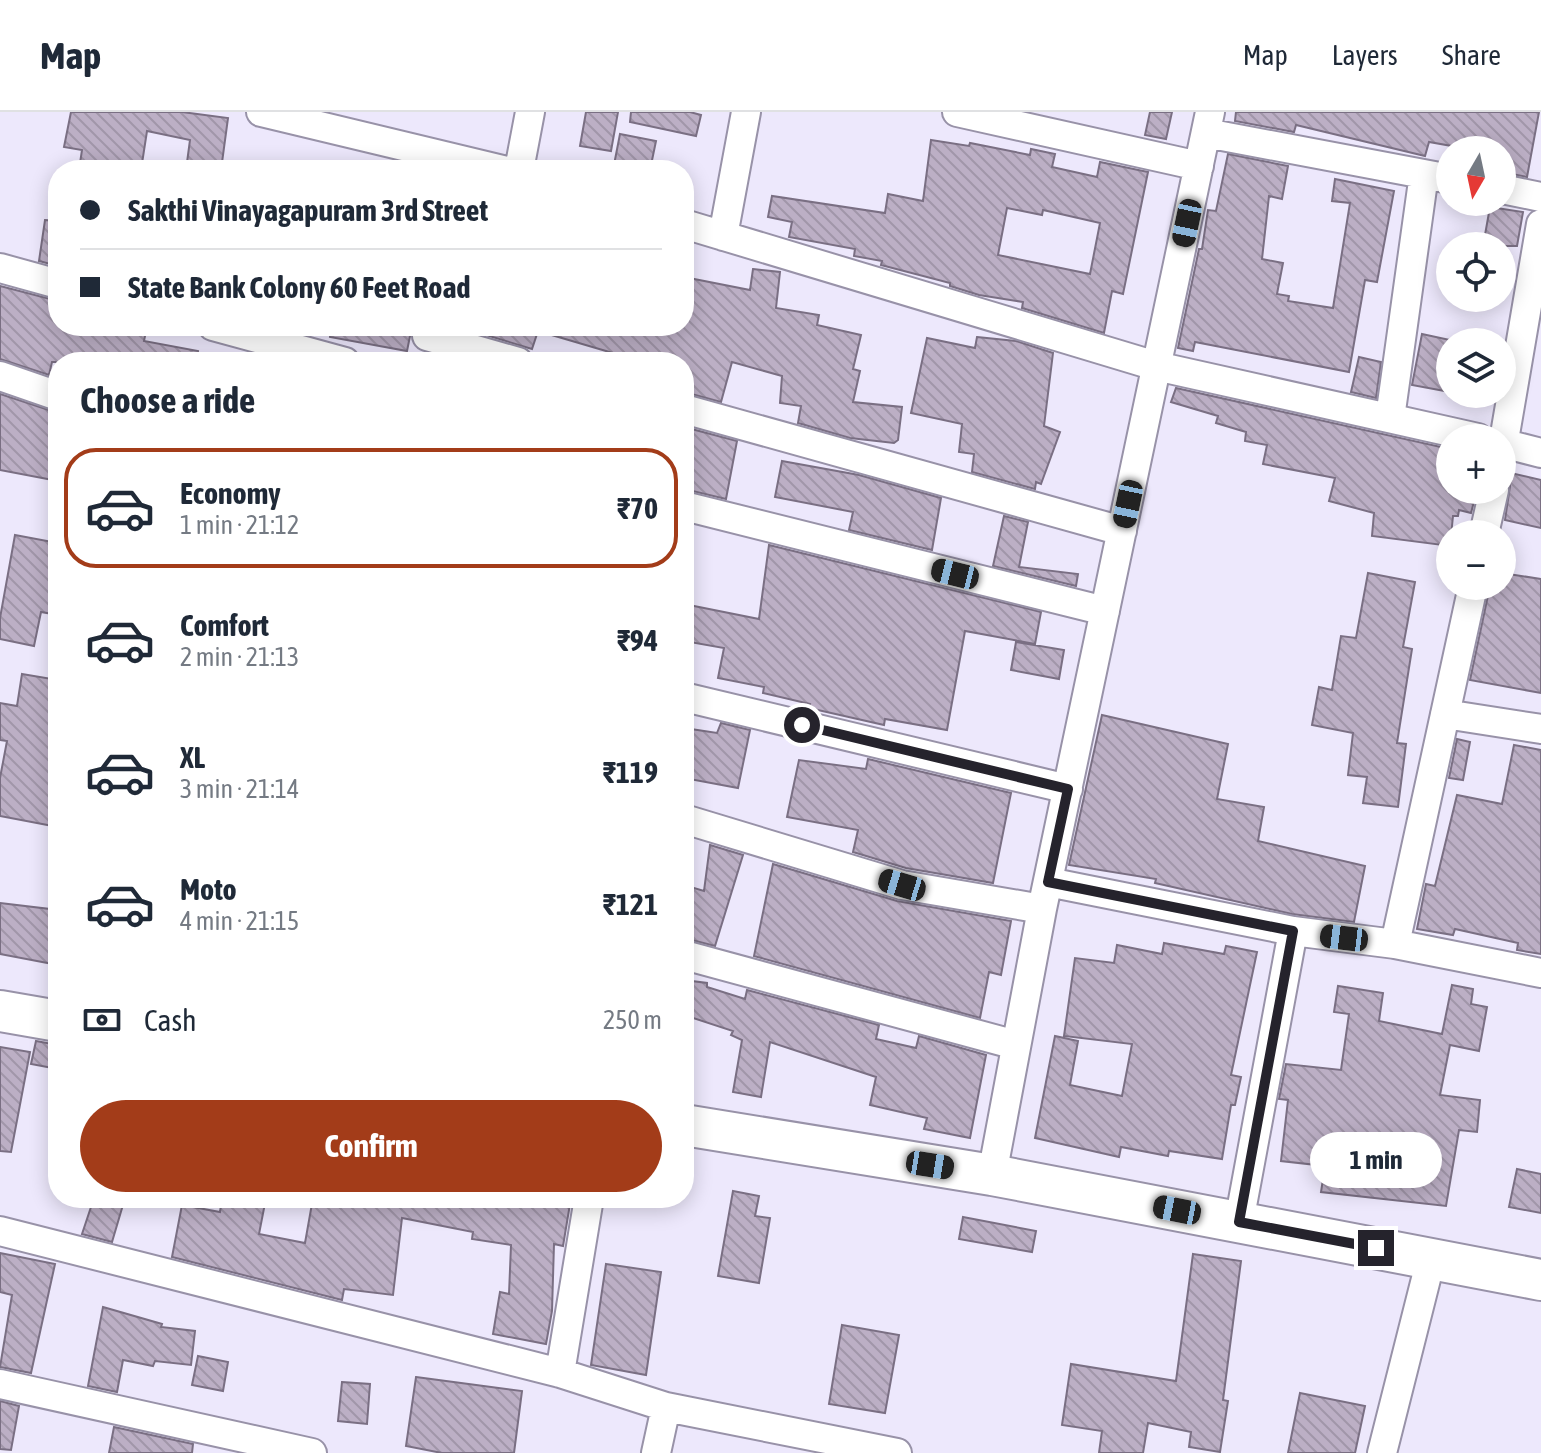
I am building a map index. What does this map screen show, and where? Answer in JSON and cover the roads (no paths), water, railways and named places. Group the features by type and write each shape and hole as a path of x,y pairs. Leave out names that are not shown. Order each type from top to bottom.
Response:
{"street":[{"path":"261,112 447,160"},
{"path":"521,160 530,112"},
{"path":"723,236 746,112"},
{"path":"957,112 1199,166"},
{"path":"992,1175 1045,895 1208,122 1436,177"},
{"path":"1390,418 1436,182"},
{"path":"1516,192 1541,197"},
{"path":"1500,424 1541,224"},
{"path":"694,227 1156,366 1436,429"},
{"path":"0,268 48,281"},
{"path":"250,336 308,352"},
{"path":"426,341 474,352"},
{"path":"0,376 48,393"},
{"path":"694,412 1122,531"},
{"path":"1516,448 1541,453"},
{"path":"694,508 1105,611"},
{"path":"1395,944 1470,600"},
{"path":"694,699 1068,789"},
{"path":"1445,714 1541,729"},
{"path":"694,822 902,885 1045,895 1395,944 1541,973"},
{"path":"1239,1222 1293,931"},
{"path":"694,958 1016,1045"},
{"path":"0,1011 48,1019"},
{"path":"694,1127 992,1175 1541,1280"},
{"path":"560,1373 587,1208"},
{"path":"0,1231 560,1373 666,1407 897,1453"},
{"path":"1382,1453 1431,1259"},
{"path":"0,1384 312,1453"},
{"path":"656,1453 666,1407"}]}
